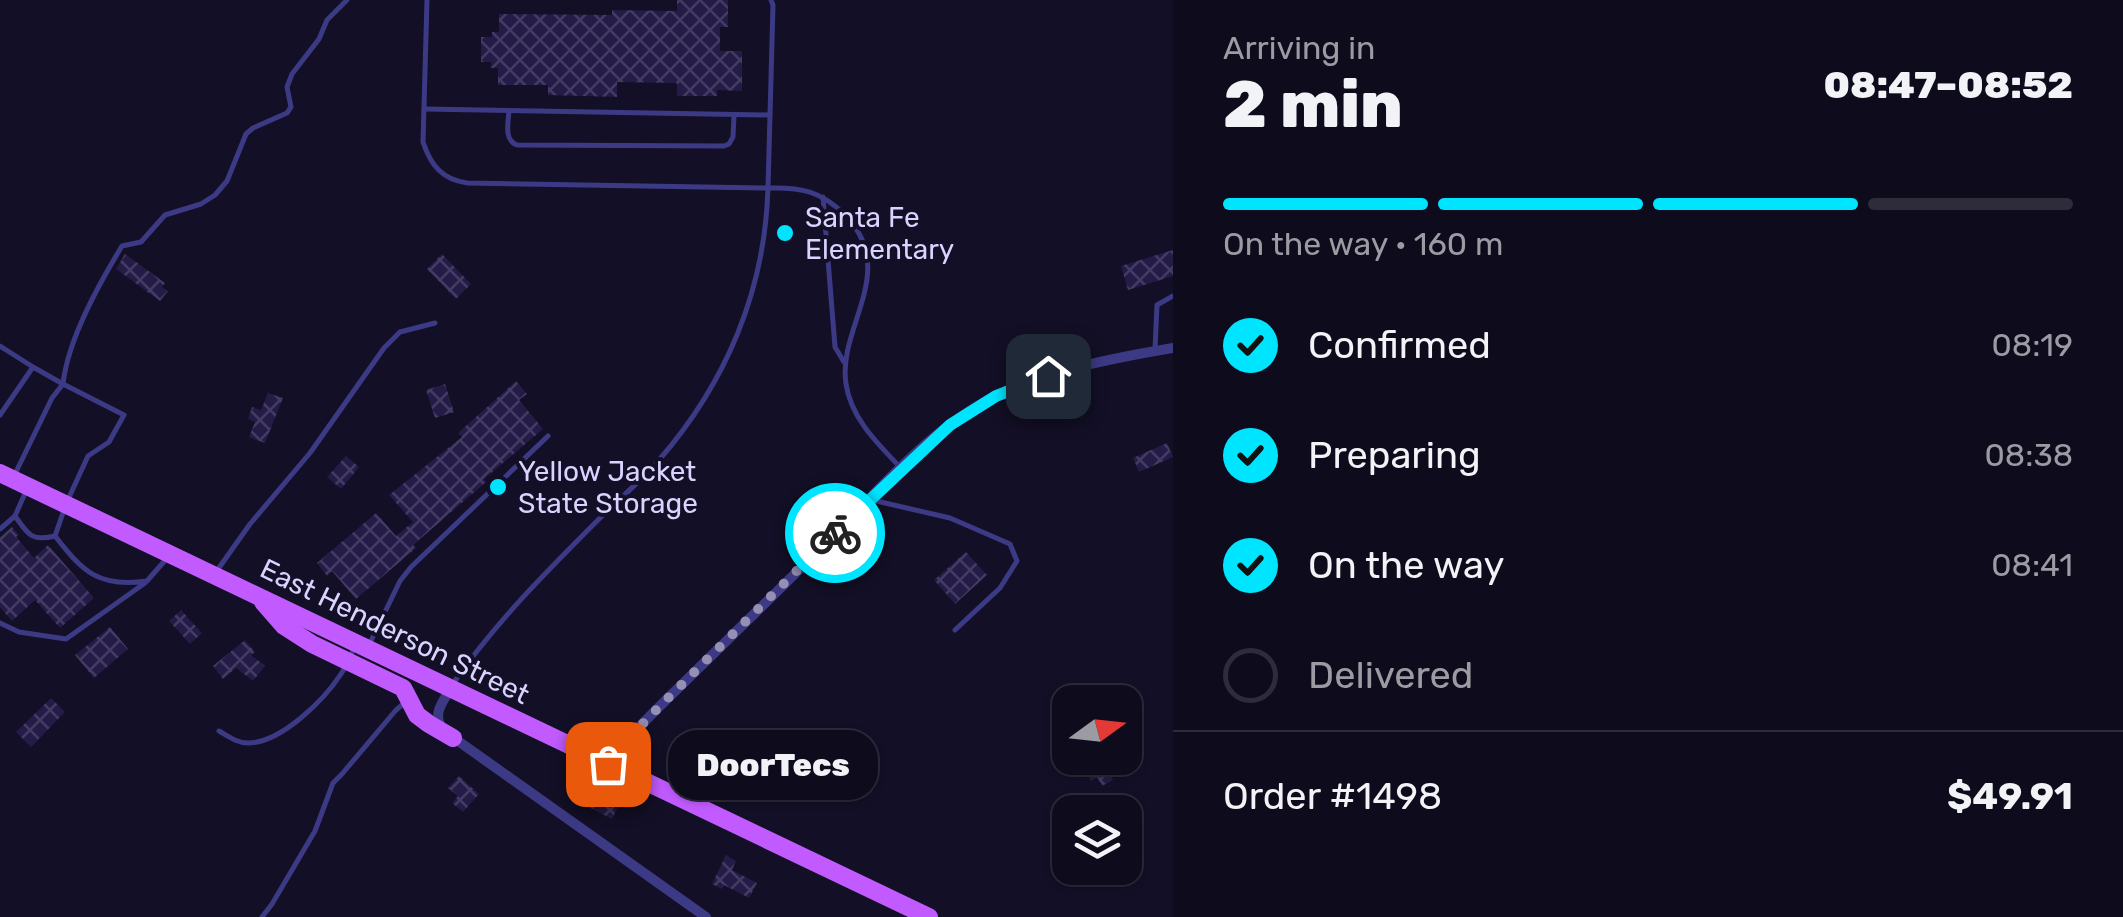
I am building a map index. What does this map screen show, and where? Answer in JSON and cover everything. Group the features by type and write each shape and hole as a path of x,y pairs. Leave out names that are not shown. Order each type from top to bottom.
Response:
{"main road":[{"name":"East Henderson Street","path":"14,479 929,917"},
{"path":"256,594 284,626 312,644 403,688 417,714 454,738"}],"street":[{"path":"608,764 660,706 869,499 950,425 996,396 1048,376 1173,348"},
{"path":"451,688 436,714 438,722 454,738 706,917"}],"lane":[{"path":"55,536 41,540 28,534 14,516 14,479 52,398 64,384 65,368 92,298 122,246 141,242 166,216 216,195 227,182 246,134 287,114 291,107 288,87 292,74 319,39 328,20 348,0"},
{"path":"427,0 424,142 427,153 445,177 456,182 794,187 836,206 852,222 864,244 867,266 864,302 846,365 852,408 902,469"},
{"path":"451,688 494,630 658,462 709,390 733,348 760,263 768,213 773,25 770,0"},
{"path":"424,109 770,115"},
{"path":"508,110 508,137 517,145 724,146 732,142 734,115"},
{"path":"822,197 835,347 846,365"},
{"path":"1155,351 1157,305 1173,296"},
{"path":"214,575 250,524 310,453 384,348 400,332 435,323"},
{"path":"0,346 124,416 109,442 88,456 55,536"},
{"path":"0,415 32,367"},
{"path":"219,730 244,744 257,742 275,736 322,700 362,645 410,567 548,436"},
{"path":"869,499 950,518 1010,544 1018,561 1000,588 954,630"},
{"path":"0,530 14,516"},
{"path":"55,536 74,561 95,576 123,585 147,582"},
{"path":"0,623 20,632 66,639 147,582 170,554"},
{"path":"262,917 315,830 333,783 396,710 410,700"}],"building":[{"path":"677,0 728,0 728,27 720,27 720,51 742,51 742,91 717,90 717,96 677,96 677,83 617,82 617,97 548,95 548,85 498,85 498,68 491,68 491,62 481,62 481,37 499,32 499,14 677,11"},
{"path":"1173,250 1173,276 1128,290 1121,266"},
{"path":"125,254 165,283 162,287 168,291 160,301 116,269"},
{"path":"442,254 471,284 456,299 427,269"},
{"path":"516,381 527,394 519,400 543,429 356,599 332,571 327,576 317,563 376,513 396,536 413,522 389,495 462,437 458,433"},
{"path":"445,384 454,412 435,418 426,390"},
{"path":"268,393 283,398 265,443 249,437 255,422 248,419 252,407 261,410"},
{"path":"1167,443 1173,457 1139,472 1133,458"},
{"path":"346,456 359,467 341,489 327,477"},
{"path":"12,527 34,558 48,545 94,598 60,628 35,600 12,621 0,607 0,537"},
{"path":"966,552 987,575 955,604 934,580"},
{"path":"181,610 202,633 190,644 169,621"},
{"path":"110,627 128,649 94,678 75,655"},
{"path":"245,640 255,652 251,655 265,666 253,681 236,668 223,679 213,666"},
{"path":"51,698 65,712 31,747 16,732"},
{"path":"1088,775 1110,775 1113,780 1102,786 1097,777 1091,781"},
{"path":"459,776 479,794 463,812 452,803 458,796 448,788"},
{"path":"582,786 619,805 612,819 575,800"},
{"path":"726,855 736,861 732,870 757,883 749,898 724,885 722,889 712,884"}],"way so far":[{"path":"608,764 660,706 835,533"}],"place":[{"name":"Santa Fe Elementary","path":"785,233"},
{"name":"Yellow Jacket State Storage","path":"498,487"},
{"name":"DoorTecs","path":"608,764"}],"route":[{"path":"835,533 950,425 996,396 1048,376"}]}
